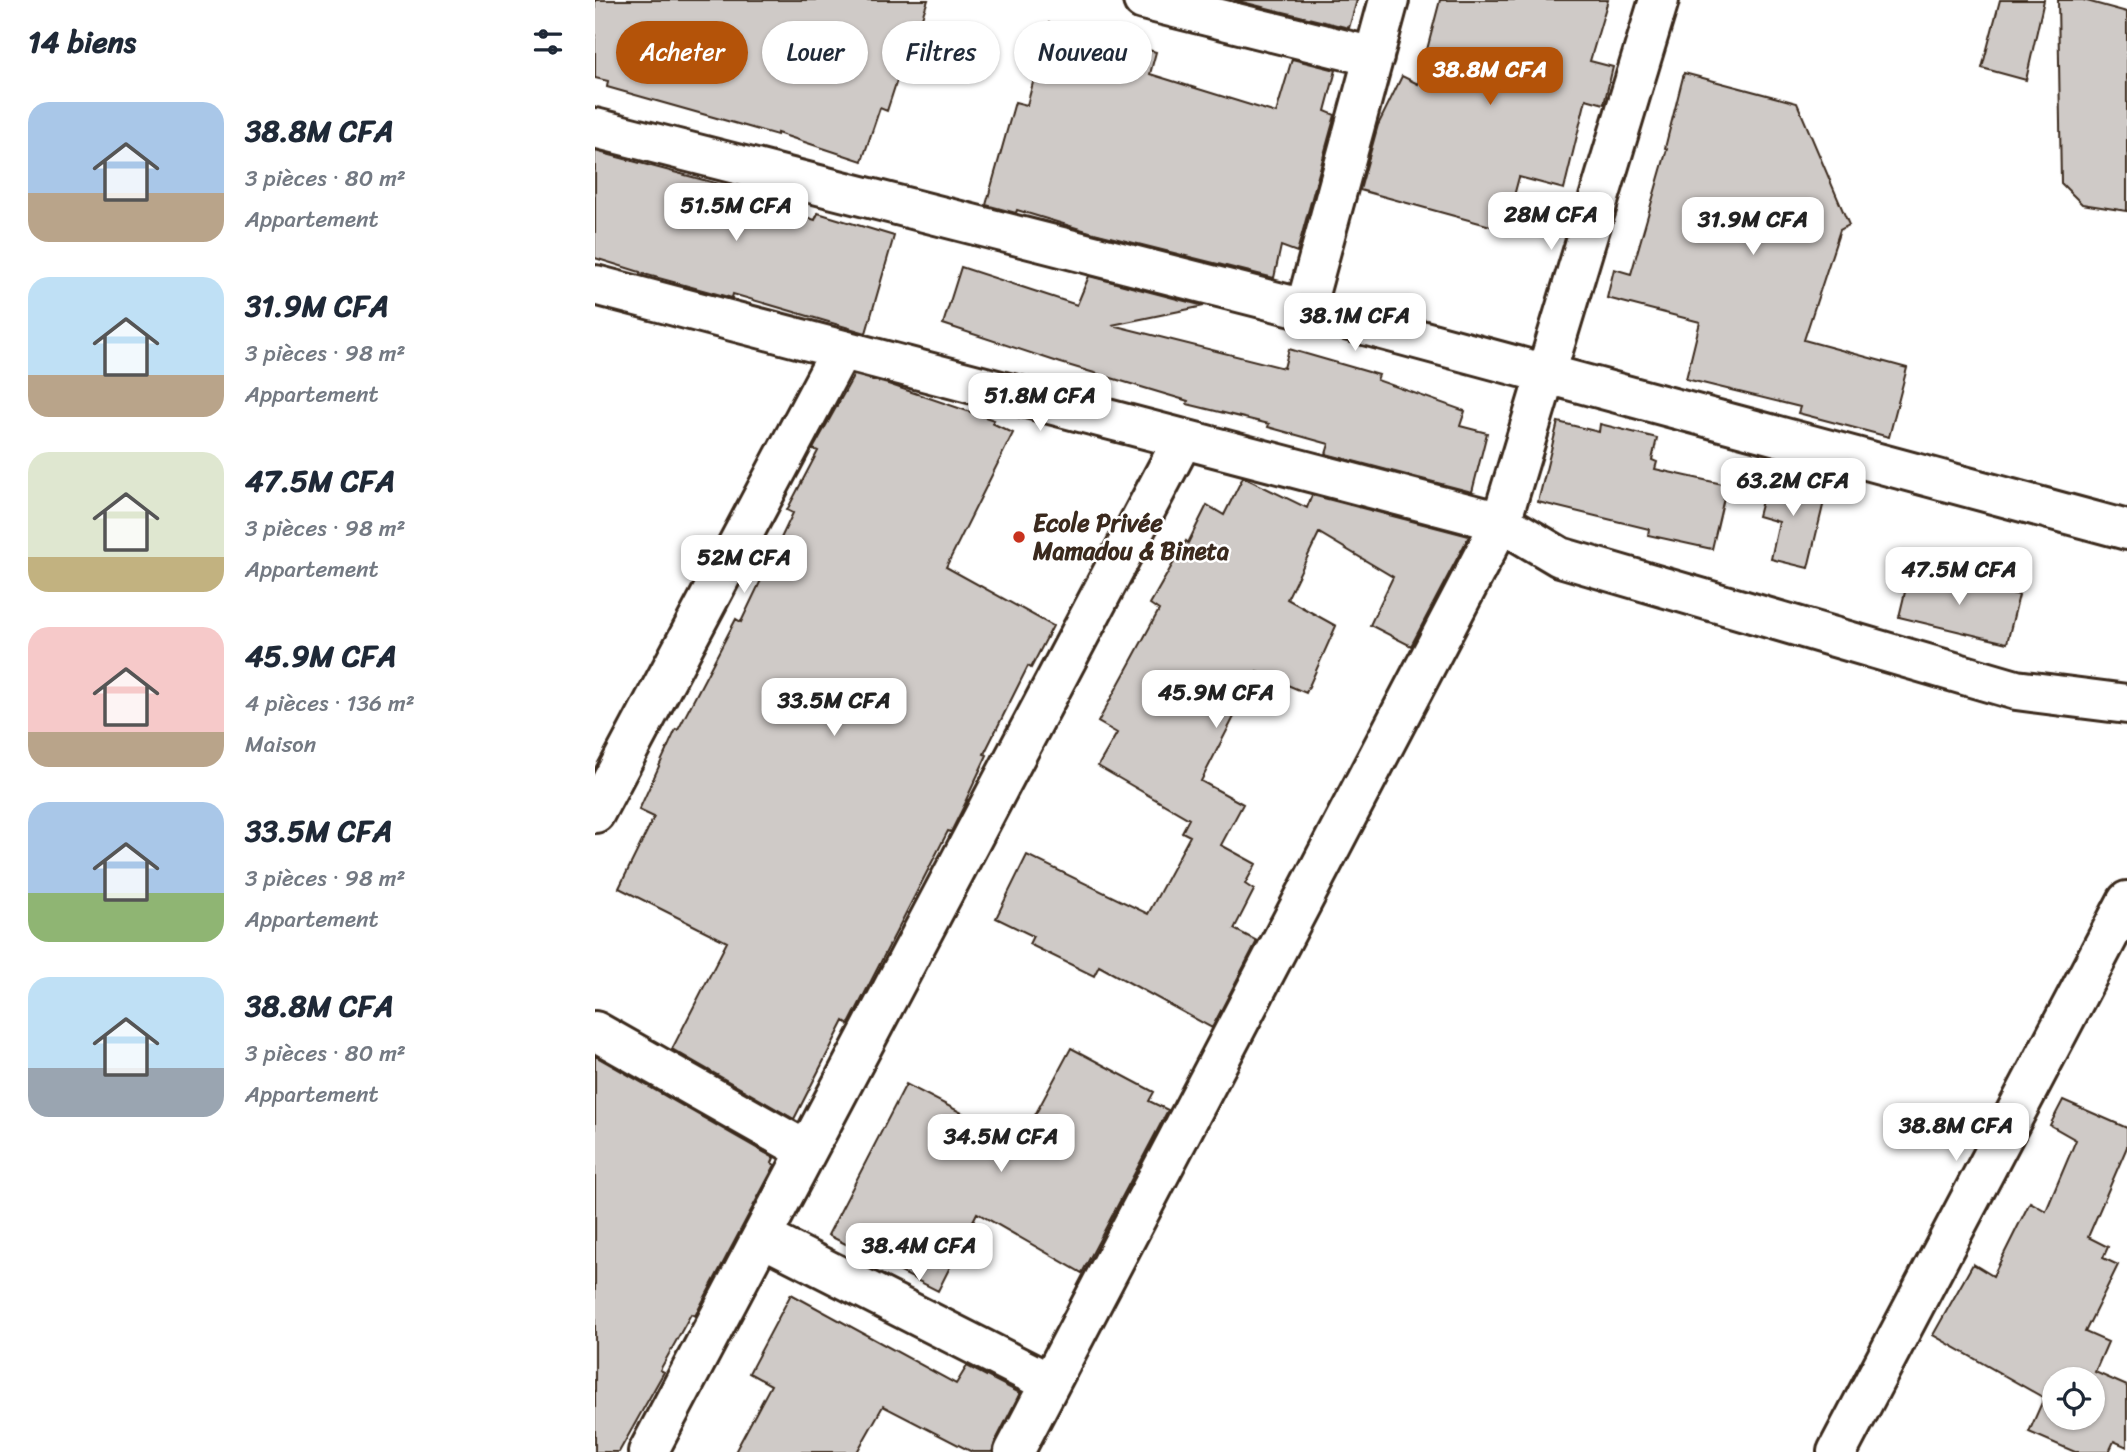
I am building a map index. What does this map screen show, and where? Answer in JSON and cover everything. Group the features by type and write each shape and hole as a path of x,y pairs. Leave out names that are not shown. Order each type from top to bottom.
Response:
{"street":[{"path":"1143,0 1374,57"},
{"path":"1305,309 1389,0"},
{"path":"1014,1452 1501,522 1659,0"},
{"path":"595,128 1305,309 2127,530"},
{"path":"595,285 1501,522 1560,557 2016,690 2127,704"},
{"path":"595,813 841,349"},
{"path":"647,1452 1183,439"},
{"path":"1837,1452 2127,901"},
{"path":"595,1031 807,1151"},
{"path":"762,1237 1050,1383"}],"building":[{"path":"595,0 928,0 921,21 882,21 882,84 896,84 887,111 880,108 862,161 777,133 607,87 608,81 595,78"},
{"path":"1234,0 1357,0 1349,28"},
{"path":"1440,0 1608,0 1590,61 1613,67 1604,104 1586,99 1564,189 1519,177 1505,230 1360,190 1378,125 1402,76 1418,84"},
{"path":"2000,0 2044,0 2026,80 1982,68"},
{"path":"2058,0 2083,0 2127,12 2127,211 2082,204 2061,183"},
{"path":"1152,51 1156,52 1152,67"},
{"path":"1292,59 1336,70 1325,111 1335,115 1297,252 1281,246 1274,278 1090,232 1017,210 1016,213 986,205 1015,102 1027,105 1033,84 1152,84 1152,75 1276,113"},
{"path":"1684,73 1797,103 1849,225 1840,230 1804,340 1907,368 1889,437 1798,413 1800,407 1686,379 1700,322 1607,298 1614,269 1631,274 1667,149 1665,148"},
{"path":"595,151 760,195 758,202 815,220 818,213 894,236 866,333 733,294 732,298 640,273 595,258"},
{"path":"961,267 1077,305 1089,276 1204,306 1112,325 1284,368 1289,349 1379,375 1377,380 1465,411 1460,426 1487,433 1472,492 1326,454 1329,444 1268,427 1269,424 1187,404 1188,401 943,324"},
{"path":"854,375 994,420 992,423 1013,433 946,567 1053,626 1031,668 1028,666 984,754 987,755 951,832 948,831 849,1024 844,1021 794,1119 672,1049 727,942 619,888 654,817 639,810 676,729 678,730 736,619 741,622 793,513 787,510 818,451 813,449"},
{"path":"1558,422 1599,432 1600,424 1657,438 1652,460 1657,462 1655,469 1727,485 1712,549 1648,535 1649,529 1538,502"},
{"path":"1769,474 1827,489 1808,568 1771,559 1779,522 1758,516"},
{"path":"1243,477 1307,508 1312,495 1469,536 1411,646 1370,625 1393,577 1319,533 1287,599 1336,626 1306,693 1257,672 1201,781 1243,804 1221,845 1256,864 1245,884 1254,890 1234,929 1257,941 1212,1028 1099,966 1094,976 1029,944 1033,936 996,918 1027,855 1148,914 1190,836 1182,832 1189,819 1098,766 1117,733 1098,722 1159,610 1150,604 1186,541 1188,543 1207,505 1224,515"},
{"path":"1910,571 2019,595 2007,643 1899,617"},
{"path":"1071,1048 1154,1092 1149,1101 1168,1110 1082,1273 977,1213 938,1291 828,1235 906,1084 964,1114 963,1116 1020,1143"},
{"path":"595,1056 774,1158 772,1163 775,1165 695,1316 691,1314 660,1370 664,1372 619,1452 595,1452"},
{"path":"2063,1100 2127,1128 2127,1147 2088,1237 2108,1247 2103,1258 2118,1265 2085,1332 2108,1342 2097,1367 2042,1367 2042,1397 1933,1335 1973,1264 1993,1276 2030,1202 2046,1211 2076,1140 2050,1125"},
{"path":"791,1294 956,1384 967,1366 1020,1393 992,1452 972,1452 883,1406 857,1452 735,1452 771,1385 749,1373"},
{"path":"2105,1376 2127,1386 2127,1447 2114,1441 2109,1452 2075,1452 2029,1432 2042,1403 2042,1430 2105,1430"}],"place":[{"name":"Ecole Privée Mamadou & Bineta","path":"1019,537"}]}
